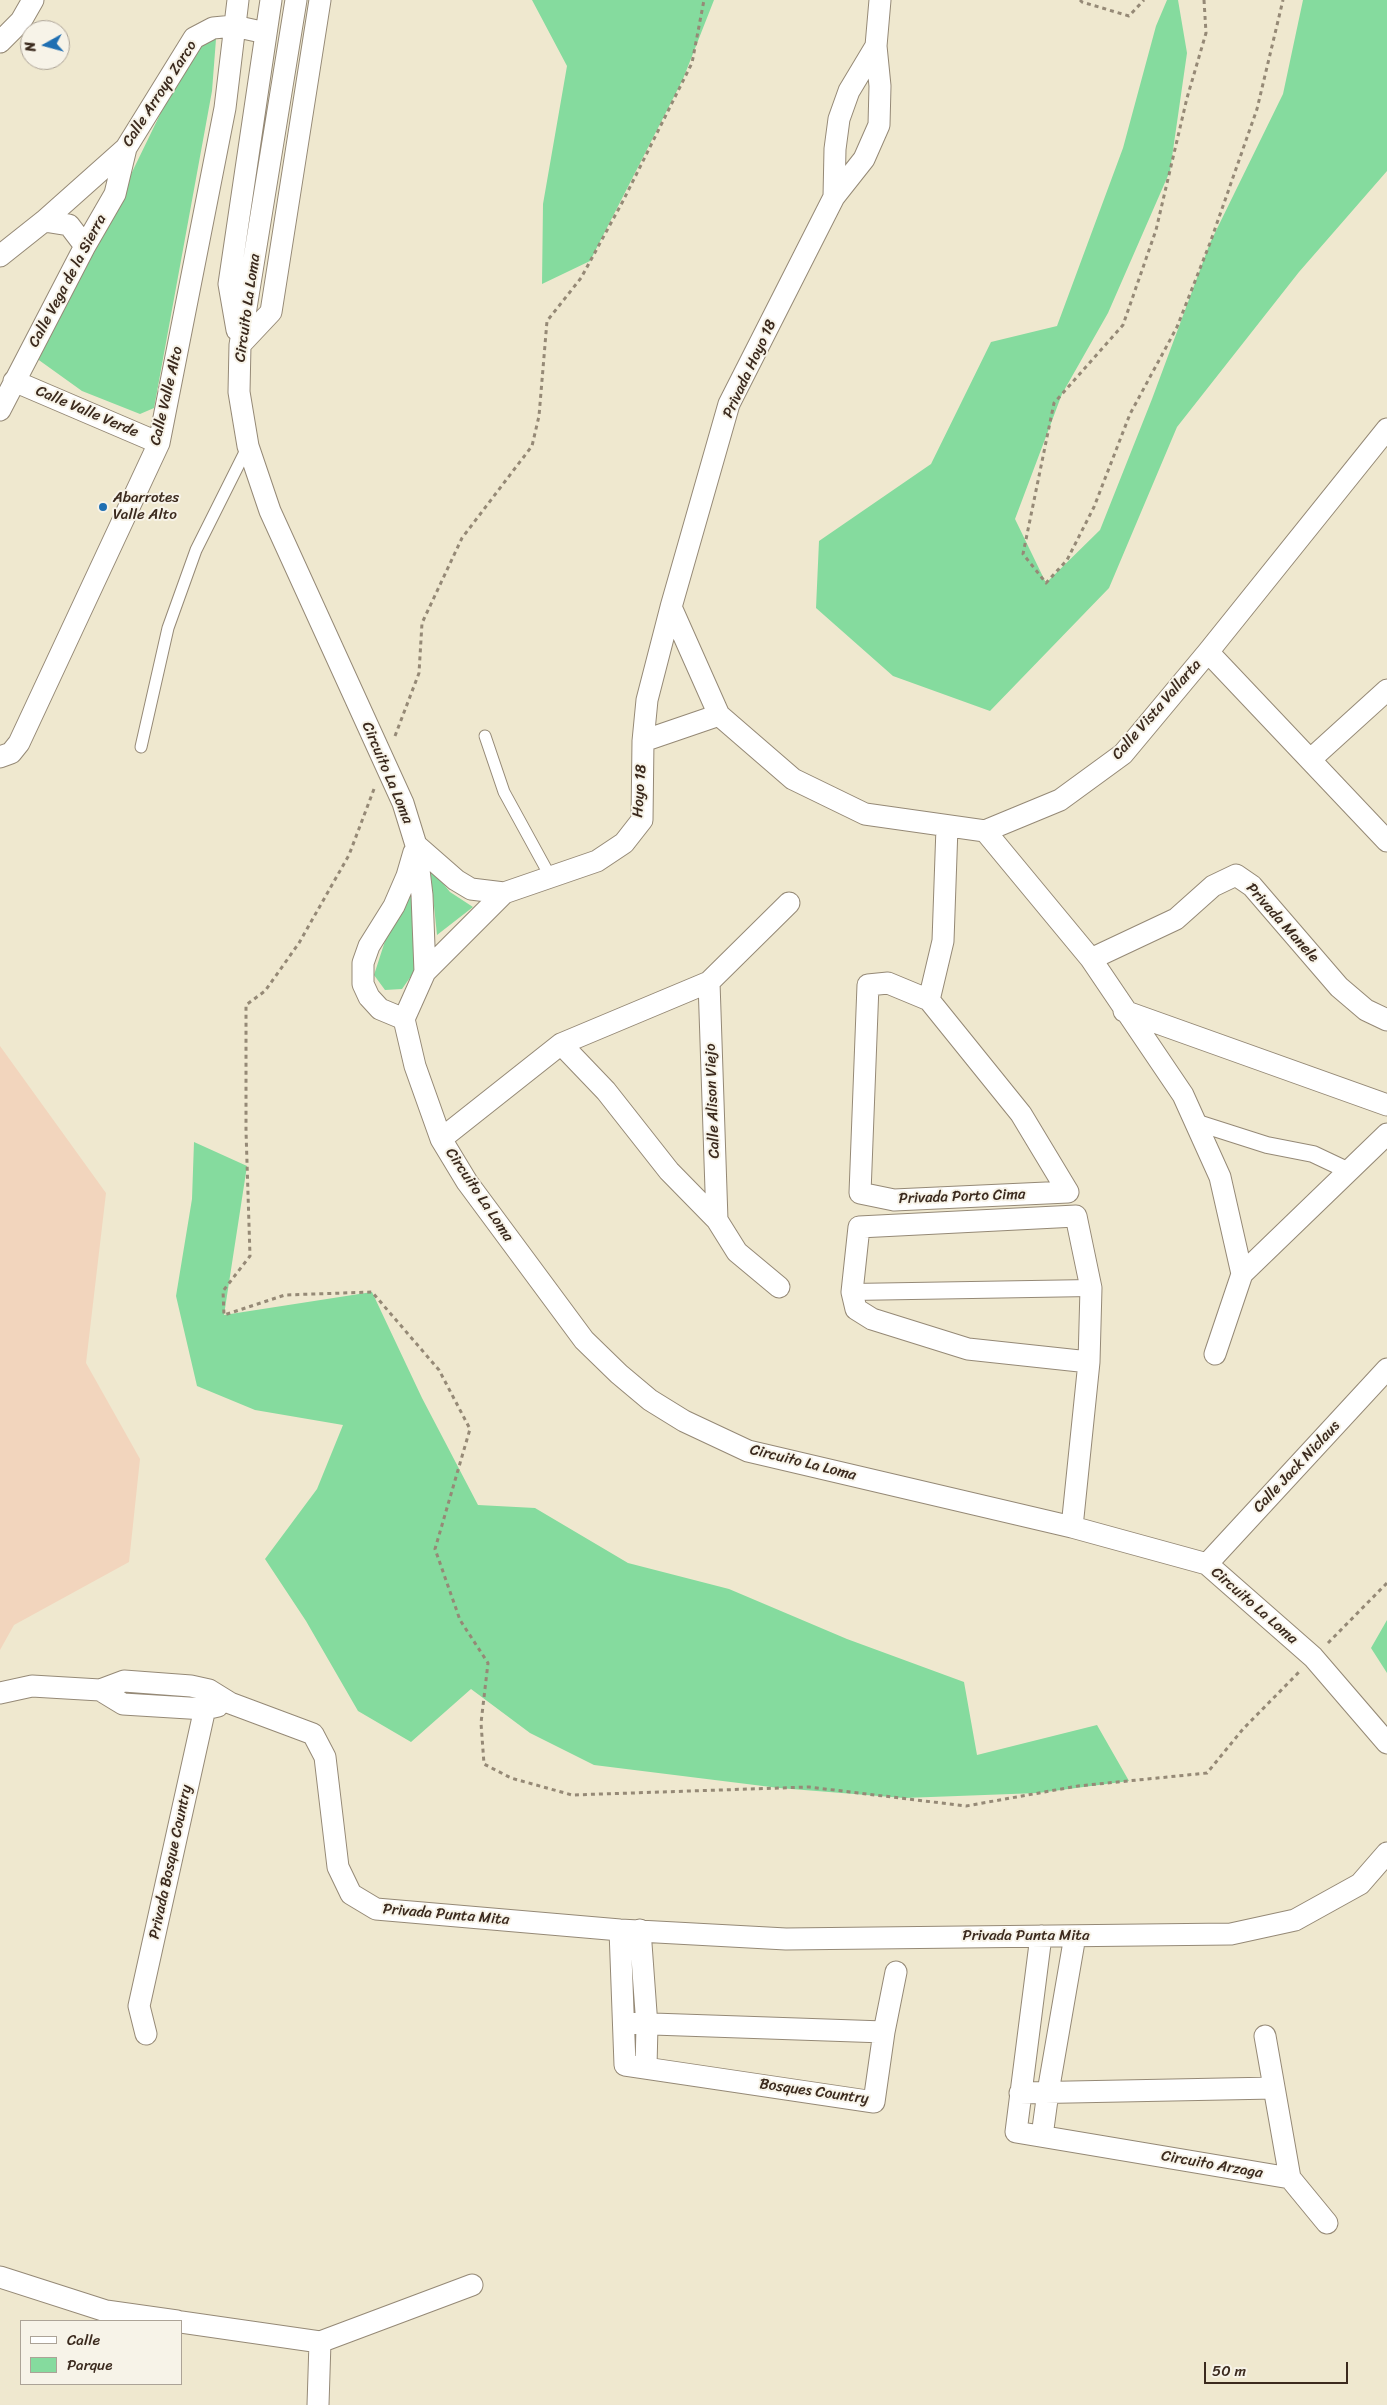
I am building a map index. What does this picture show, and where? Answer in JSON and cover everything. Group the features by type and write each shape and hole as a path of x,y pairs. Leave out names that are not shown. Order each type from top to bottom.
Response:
{"street":[{"path":"0,42 21,21 33,0"},
{"name":"Calle Valle Alto","path":"0,757 11,753 19,743 159,444 225,108 238,0"},
{"path":"240,345 229,284 271,0"},
{"name":"Circuito La Loma","path":"296,0 240,345 239,392 248,446 270,511 403,803 416,845 422,895 425,972 404,1018 415,1066 440,1139 467,1182 584,1340 619,1374 650,1400 684,1421 748,1451 1072,1527 1207,1564 1313,1657 1387,1743"},
{"path":"240,345 271,312 320,0"},
{"name":"Privada Hoyo 18","path":"671,607 730,404 834,197 864,159 879,125 880,86 876,46 880,0"},
{"name":"Calle Arroyo Zarco","path":"0,256 44,221 126,148 194,38 213,28 234,26 266,33"},
{"name":"Privada Hoyo 18","path":"834,197 835,148 839,119 849,91 876,46"},
{"name":"Calle Vega de la Sierra","path":"0,410 85,246 115,194 126,148"},
{"path":"44,221 69,225 85,246"},
{"name":"Calle Valle Verde","path":"14,381 159,444"},
{"name":"Calle Vista Vallarta","path":"671,607 719,715 794,779 865,814 985,831 1060,800 1123,754 1208,652 1387,429"},
{"name":"Hoyo 18","path":"425,972 504,893 596,862 624,844 642,820 643,742 647,700 671,607"},
{"path":"1208,652 1387,841"},
{"path":"1311,759 1387,690"},
{"path":"643,742 719,715"},
{"path":"928,1000 943,941 947,827"},
{"path":"985,831 1091,959 1182,1095 1220,1177 1242,1274"},
{"path":"404,1018 380,1009 369,997 363,984 363,963 369,946 394,906 407,876 416,845"},
{"name":"Hoyo 18","path":"416,845 456,880 471,889 504,893"},
{"name":"Privada Manele","path":"1091,959 1176,919 1213,886 1236,875 1252,886 1339,987 1366,1010 1387,1020"},
{"path":"440,1139 561,1044 709,982 790,903"},
{"name":"Calle Alison Viejo","path":"709,982 716,1220"},
{"name":"Privada Porto Cima","path":"888,983 928,1000 1021,1114 1068,1192 894,1200 860,1192 868,985 888,983"},
{"path":"1124,1010 1387,1105"},
{"path":"561,1044 606,1092 669,1170 716,1220 737,1252 779,1287"},
{"path":"1195,1122 1268,1146 1313,1154 1349,1171"},
{"path":"1215,1354 1242,1274 1387,1134"},
{"name":"Privada Porto Cima","path":"852,1292 859,1227 1076,1216 1092,1288 1089,1362 1072,1527"},
{"path":"1089,1362 968,1349 872,1319 856,1309 852,1292 1092,1288"},
{"name":"Calle Jack Niclaus","path":"1207,1564 1387,1369"},
{"name":"Privada Punta Mita","path":"0,1693 32,1686 100,1690 124,1704 207,1700 230,1703 313,1734 325,1757 338,1867 351,1894 376,1909 630,1930 786,1939 1231,1934 1295,1920 1360,1884 1387,1853"},
{"name":"Privada Bosque Country","path":"146,2034 139,2006 207,1700"},
{"path":"630,1930 624,2024 635,2066"},
{"path":"630,1930 647,2026 635,2066"},
{"name":"Circuito Arzaga","path":"1041,1936 1016,2132 1290,2178"},
{"path":"1042,2136 1075,1936"},
{"name":"Bosques Country","path":"635,2066 874,2102 884,2032 896,1972"},
{"path":"624,2024 884,2032"},
{"path":"1265,2036 1290,2178 1327,2223"},
{"path":"1020,2093 1274,2088"},
{"path":"0,2277 106,2311 170,2320"},
{"path":"182,2322 320,2342 472,2285"},
{"path":"318,2405 320,2342"}],"lane":[{"path":"141,747 171,619 196,550 248,446"},
{"path":"485,736 504,792 550,876"}],"path":[{"path":"704,0 692,63 623,201 581,278 547,321 539,416 532,446 462,538 422,623 419,673 349,855 299,942 265,992 246,1005 246,1132 250,1256 222,1291 224,1315 285,1295 372,1292 439,1370 470,1429 436,1549 460,1620 488,1663 481,1723 484,1764 511,1778 572,1795 809,1787 966,1806 1078,1786 1207,1773 1243,1729 1387,1584"},
{"path":"1080,0 1129,16 1144,0"},
{"path":"1204,0 1206,33 1187,98 1156,230 1123,326 1054,403 1023,554 1046,583 1067,560 1090,516 1130,414 1177,327 1210,243 1257,109 1283,0"}],"shaded area":[{"path":"0,1046 106,1193 86,1363 140,1459 129,1562 14,1625 0,1650"}],"green space":[{"path":"532,0 714,0 683,79 590,261 542,284 543,204 567,66"},
{"path":"1167,0 1178,0 1187,53 1170,171 1108,313 1062,394 1015,519 1046,583 1100,530 1152,399 1210,243 1283,94 1303,0 1387,0 1387,171 1299,272 1177,427 1109,588 990,711 893,676 816,608 819,541 931,464 991,342 1057,326 1123,148 1156,26"},
{"path":"201,39 216,39 212,91 154,408 140,414 82,391 36,358 118,201 184,65"},
{"path":"430,867 450,892 473,907 437,935"},
{"path":"414,883 414,972 402,989 385,990 374,975 385,941"},
{"path":"194,1142 247,1166 224,1315 372,1292 422,1398 478,1505 535,1508 628,1563 729,1589 847,1639 964,1682 977,1755 1097,1725 1129,1781 1038,1793 904,1798 779,1788 594,1765 530,1733 471,1689 411,1742 358,1711 306,1621 265,1559 317,1489 343,1425 255,1410 197,1386 176,1296 192,1199"},
{"path":"1387,1620 1387,1673 1371,1648"}],"place":[{"name":"Abarrotes Valle Alto","path":"103,507"}]}
